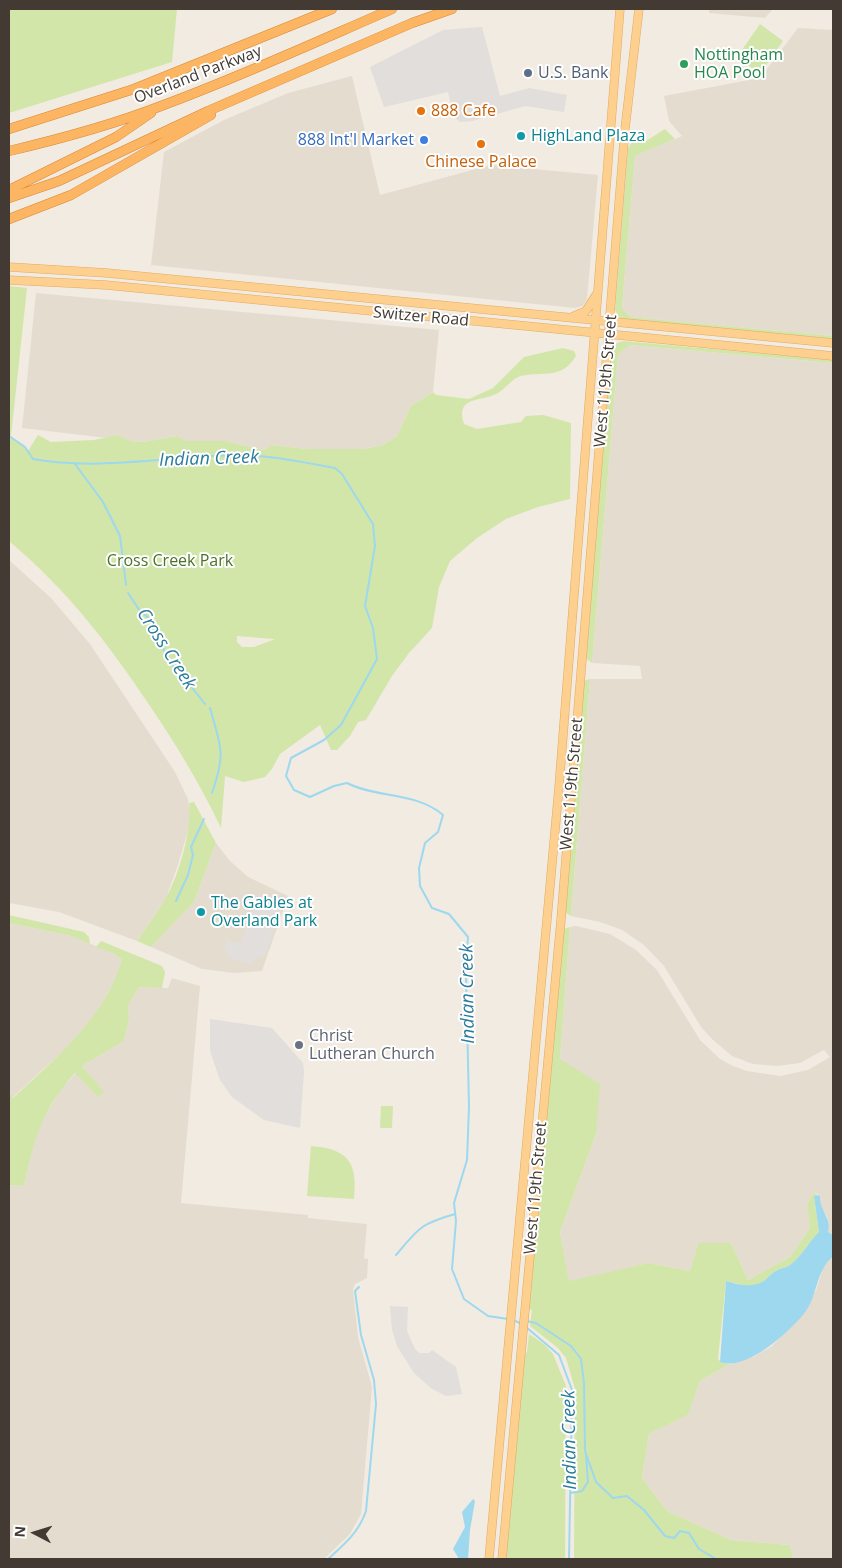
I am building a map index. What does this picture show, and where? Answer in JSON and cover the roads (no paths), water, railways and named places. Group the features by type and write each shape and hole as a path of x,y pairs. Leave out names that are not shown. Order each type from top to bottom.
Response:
{"highway":[{"name":"Overland Parkway","path":"9,129 134,89 332,9"},
{"name":"Overland Parkway","path":"9,152 56,140 161,107 282,58 392,9"},
{"path":"9,198 40,189 246,95 394,31 452,9"},
{"path":"9,219 71,195 246,95"},
{"path":"9,190 116,137 161,107"}],"main road":[{"name":"West 119th Street","path":"489,1559 558,801 620,9"},
{"name":"West 119th Street","path":"502,1559 560,930 626,129 639,9"},
{"name":"Switzer Road","path":"9,267 116,274 833,343"},
{"name":"Switzer Road","path":"9,280 106,285 833,356"},
{"path":"566,318 578,316 586,311 593,302 599,287"}],"water":[{"path":"814,1196 820,1196 821,1206 827,1218 828,1232 833,1235 833,1257 827,1262 820,1275 806,1311 779,1339 755,1356 731,1364 720,1362 726,1281 736,1284 754,1285 764,1281 774,1272 794,1262 819,1232"},
{"path":"473,1499 475,1501 468,1559 459,1559 453,1549 465,1527 462,1512"}],"waterway":[{"name":"Indian Creek","path":"9,436 25,447 33,459 58,462 83,464 248,455 335,468 342,474 373,524 375,546 365,606 373,628 377,659 341,725 324,740 291,758 286,776 294,790 310,797 334,786 347,783 358,788 421,802 443,815 438,832 425,843 419,868 420,886 432,908 449,914 468,937 466,972 469,1107 467,1160 454,1203 456,1221 452,1269 464,1299 488,1316 508,1319"},
{"name":"Cross Creek","path":"75,464 103,502 120,536 126,585"},
{"name":"Cross Creek","path":"128,593 140,611 150,619 156,634 163,643 164,651 180,677 190,685 205,704"},
{"name":"Cross Creek","path":"210,708 220,750 219,768 212,793"},
{"name":"Cross Creek","path":"176,901 188,875 193,855 191,847 204,819"},
{"path":"396,1255 421,1228 434,1221 455,1214"},
{"path":"328,1559 355,1532 366,1511 376,1404 374,1380 361,1335 355,1291 359,1287"},
{"name":"Indian Creek","path":"513,1320 522,1324"},
{"path":"526,1321 536,1323 571,1346 581,1359 584,1383 585,1451 596,1482 613,1498 627,1496 644,1510 665,1536 674,1538 680,1531 689,1533 699,1549 716,1559"},
{"name":"Indian Creek","path":"526,1327 559,1355 572,1390 569,1559"},
{"path":"570,1493 582,1491 588,1482 586,1455"}],"place":[{"name":"Nottingham HOA Pool","path":"684,64"},
{"name":"U.S. Bank","path":"528,73"},
{"name":"888 Cafe","path":"421,111"},
{"name":"HighLand Plaza","path":"521,136"},
{"name":"888 Int'l Market","path":"424,140"},
{"name":"Chinese Palace","path":"481,144"},
{"name":"The Gables at Overland Park","path":"201,912"},
{"name":"Christ Lutheran Church","path":"299,1045"}],"park label":[{"name":"Cross Creek Park","path":"170,561"}]}
